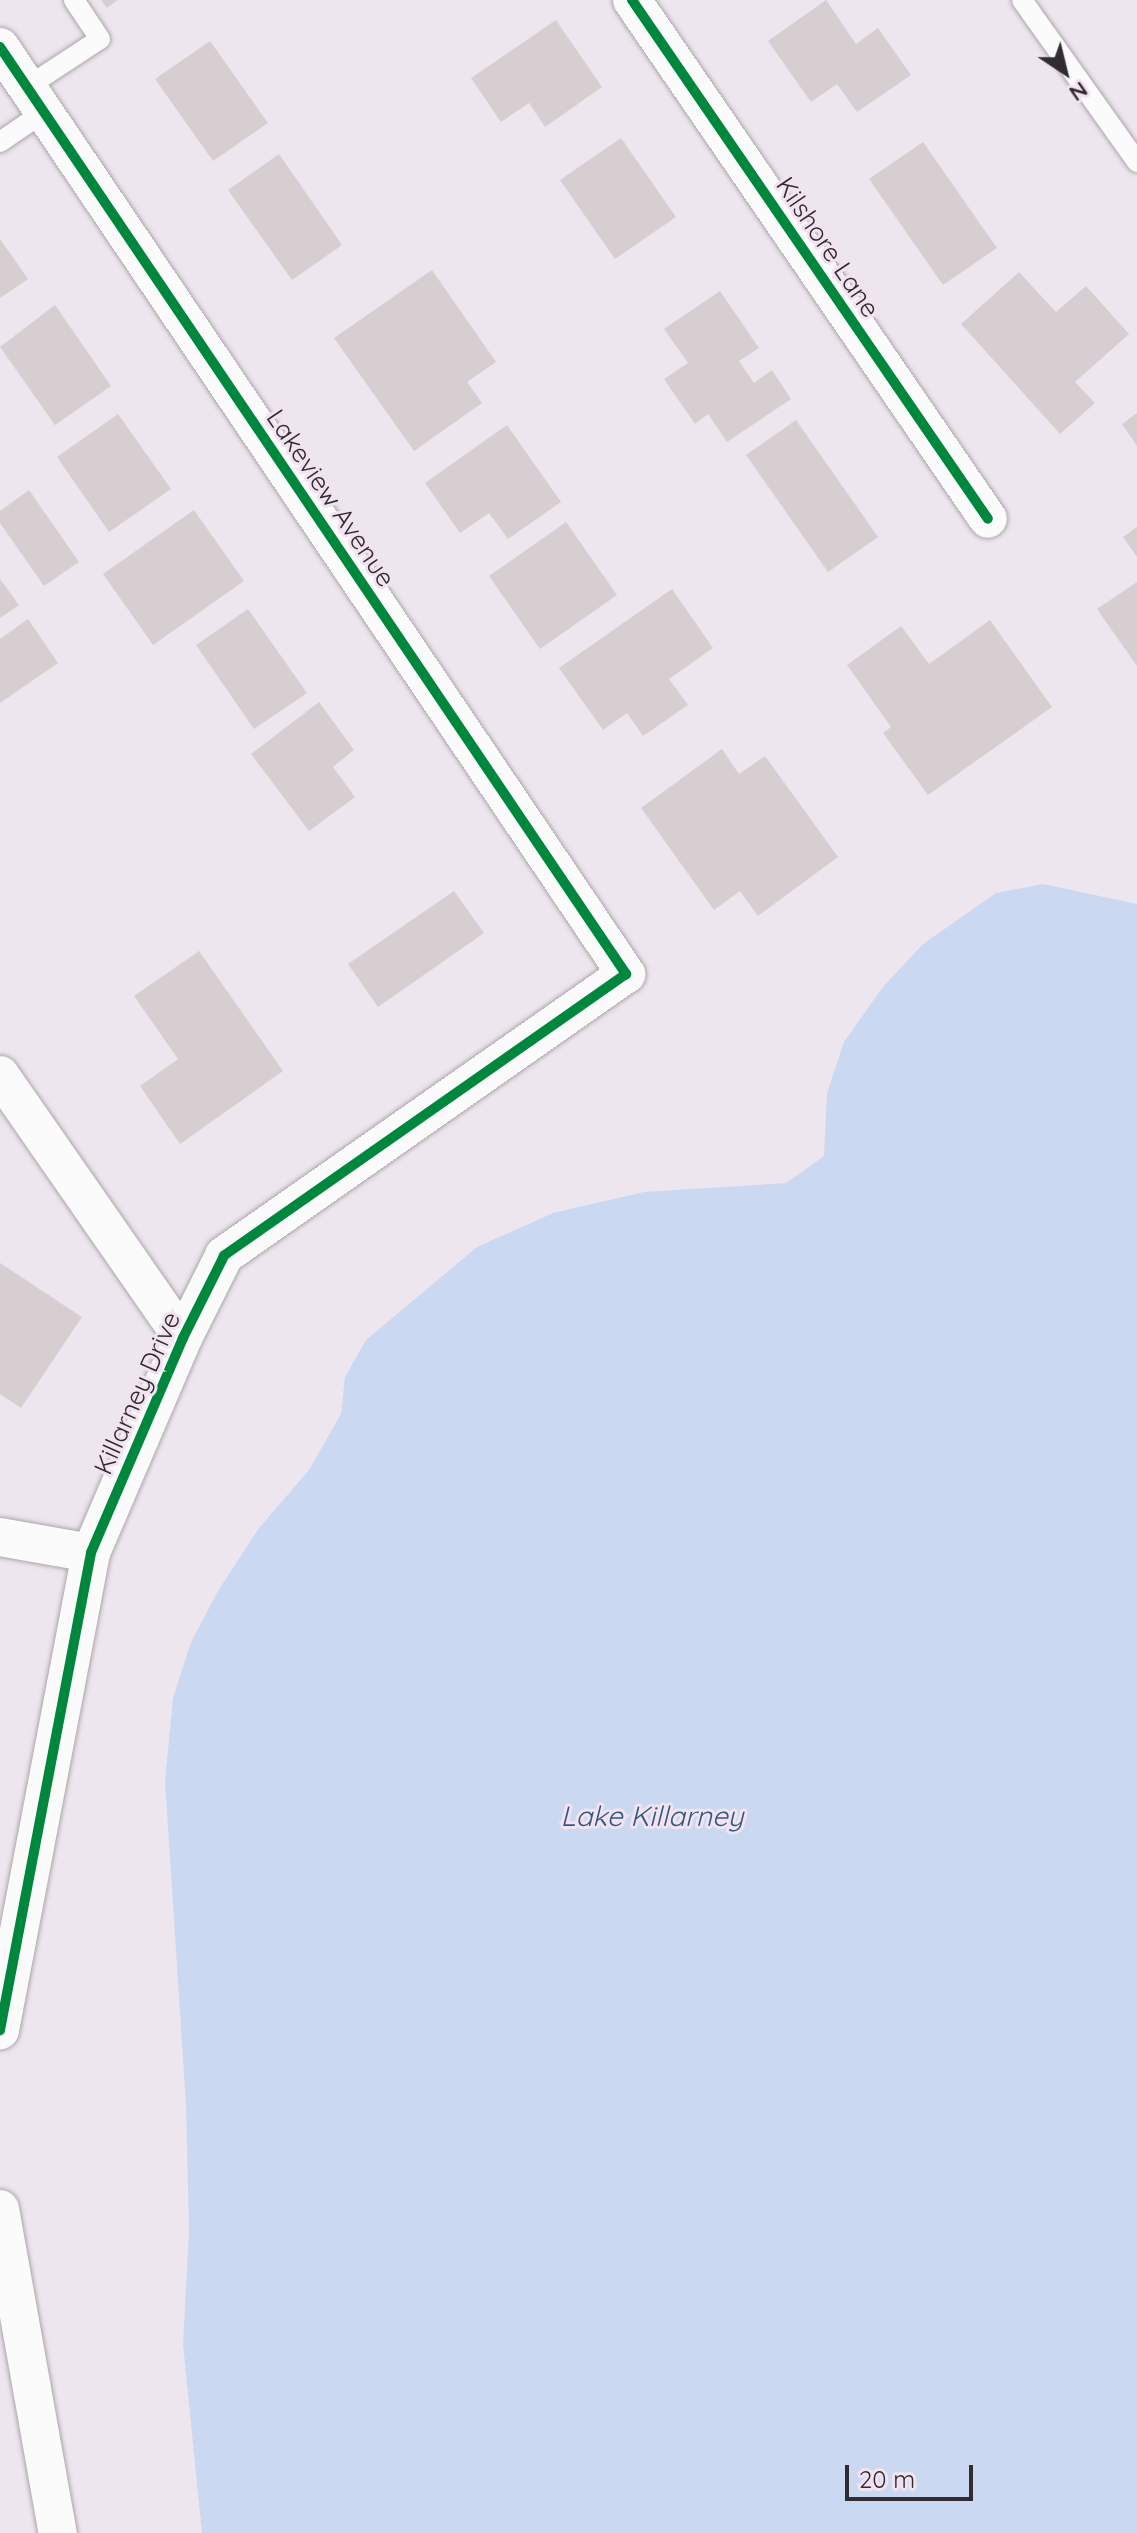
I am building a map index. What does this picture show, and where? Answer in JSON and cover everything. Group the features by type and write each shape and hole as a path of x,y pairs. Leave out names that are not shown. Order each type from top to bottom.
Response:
{"street":[{"name":"Kilshore Lane","path":"632,0 988,519"},
{"name":"Lakeview Avenue","path":"0,47 626,974"},
{"name":"Killarney Drive","path":"0,2030 91,1553 183,1338 224,1256 626,974"},
{"path":"0,1075 183,1338"},
{"path":"0,1537 91,1553"},
{"path":"0,2209 58,2533"}],"lane":[{"path":"0,142 35,99 100,39 74,0"},
{"path":"1022,0 1137,162"}],"water":[{"name":"Lake Killarney","path":"1043,884 1137,904 1137,2533 202,2533 183,2345 189,2231 186,2105 165,1781 173,1698 191,1642 218,1591 259,1528 309,1470 341,1414 345,1377 366,1340 477,1247 553,1213 644,1192 786,1183 824,1156 827,1093 844,1042 882,988 923,944 996,893"}],"building":[{"path":"101,0 118,0 107,8"},
{"path":"826,0 856,44 878,28 911,75 857,112 837,84 811,102 768,41"},
{"path":"556,20 602,87 545,127 529,103 501,122 471,78"},
{"path":"210,41 268,123 213,161 155,79"},
{"path":"621,138 676,217 615,259 560,180"},
{"path":"923,142 997,248 943,285 869,179"},
{"path":"279,154 342,245 292,280 228,190"},
{"path":"0,239 28,279 0,298"},
{"path":"432,270 496,362 467,382 482,403 414,451 334,338"},
{"path":"1019,272 1056,312 1086,286 1129,334 1075,382 1095,403 1060,434 961,324"},
{"path":"720,291 759,348 739,361 754,383 772,370 791,399 727,442 708,414 695,424 664,379 688,363 664,329"},
{"path":"55,305 111,386 55,425 0,347"},
{"path":"1137,413 1137,446 1122,424"},
{"path":"118,414 171,489 109,532 57,457"},
{"path":"796,420 878,537 828,572 746,455"},
{"path":"507,425 561,502 508,539 489,513 460,533 425,483"},
{"path":"29,490 79,562 44,586 0,523 0,511"},
{"path":"194,510 244,581 153,645 103,574"},
{"path":"566,522 617,595 540,649 489,576"},
{"path":"1137,527 1137,557 1123,537"},
{"path":"0,579 19,605 0,618"},
{"path":"1137,582 1137,666 1097,609"},
{"path":"672,589 713,648 669,679 688,705 643,736 627,713 603,730 559,668"},
{"path":"248,609 307,693 254,729 196,645"},
{"path":"28,619 58,663 0,703 0,639"},
{"path":"990,620 1052,707 928,795 883,733 891,727 847,665 901,626 929,664"},
{"path":"319,702 354,750 333,767 355,797 309,831 251,754"},
{"path":"722,749 739,774 765,756 838,857 758,916 740,891 714,910 641,808"},
{"path":"454,891 484,933 378,1007 348,964"},
{"path":"199,951 283,1071 180,1144 140,1086 178,1059 134,996"},
{"path":"0,1263 82,1317 21,1408 0,1394"}],"cycle path":[{"path":"632,0 988,519"},
{"path":"0,47 626,974 224,1256 183,1338 91,1553 0,2030"}]}
